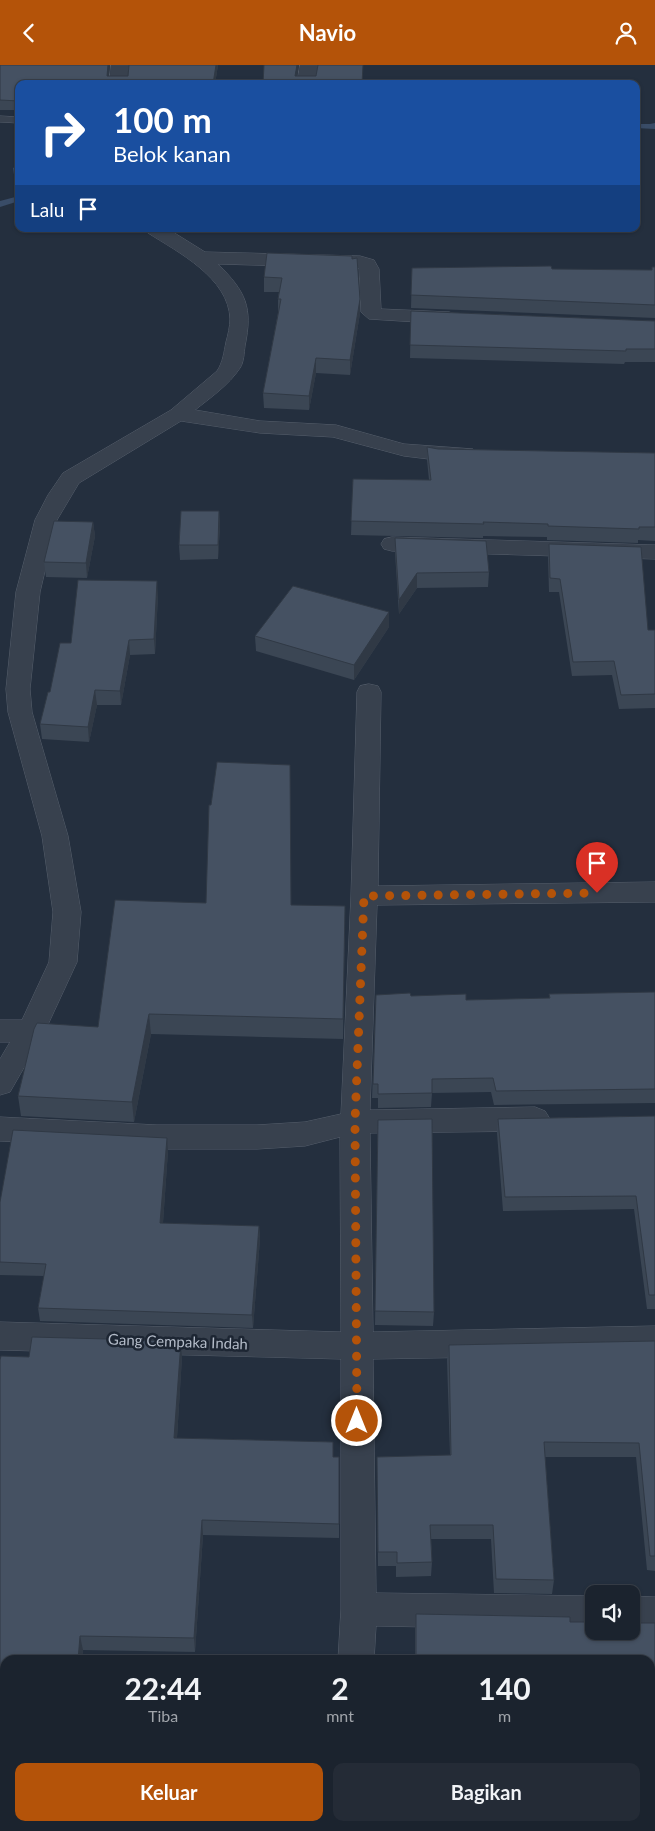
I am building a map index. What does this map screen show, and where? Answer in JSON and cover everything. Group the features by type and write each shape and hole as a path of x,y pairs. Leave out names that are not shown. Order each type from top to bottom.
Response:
{"street":[{"path":"118,80 120,65"},
{"path":"307,80 309,65"},
{"path":"0,1084 31,1031 63,962 67,912 55,836 20,712 18,689 28,591 46,520 59,495 71,478 178,414 228,371 231,365 240,319 237,303 224,281 201,258 160,232"},
{"path":"201,258 360,262 367,264 370,269 371,313 376,315 466,319"},
{"path":"178,414 260,427 336,431 404,450 437,454 486,455"},
{"path":"392,544 655,552"},
{"path":"356,1655 359,1609 355,1122 370,692"},
{"path":"364,896 655,892"},
{"path":"0,1031 31,1031"},
{"path":"0,1129 157,1137 256,1137 306,1134 355,1122 558,1118"},
{"name":"Gang Cempaka Indah","path":"0,1336 357,1346 655,1340"},
{"path":"359,1609 585,1613"},
{"path":"640,1613 655,1613"}],"lane":[{"path":"0,119 15,120"}],"building":[{"path":"0,65 108,65 107,76 128,76 129,65 216,65 214,80 15,80 15,101 0,100"},
{"path":"264,65 297,65 295,76 316,76 318,65 363,65 362,80 263,80"},
{"path":"267,253 352,256 352,259 357,258 360,299 350,360 316,358 309,396 263,393 281,299 278,299 282,278 264,277"},
{"path":"551,266 552,269 652,270 652,267 655,267 655,305 411,295 412,268"},
{"path":"411,311 655,321 655,349 626,349 626,351 410,345"},
{"path":"427,447 438,449 655,453 655,527 639,527 639,529 483,522 484,524 351,521 353,479 431,480"},
{"path":"181,511 219,511 218,545 179,545"},
{"path":"54,521 93,522 86,563 44,562"},
{"path":"395,538 486,541 489,572 417,573 399,600"},
{"path":"549,544 641,547 648,630 655,630 655,694 621,695 614,661 573,662 560,579 550,578"},
{"path":"78,580 157,581 154,639 129,640 120,691 95,690 88,727 40,724 48,692 50,692 60,643 71,643"},
{"path":"293,586 389,612 354,665 255,636"},
{"path":"217,762 290,765 291,905 345,906 343,1019 149,1014 132,1102 18,1096 37,1023 98,1027 115,900 206,903 209,805 211,805"},
{"path":"655,992 655,1089 496,1091 493,1078 432,1079 432,1093 378,1094 378,1084 373,1084 376,995 410,993 411,996 466,994 466,1000 550,998 549,994"},
{"path":"655,1116 655,1295 649,1295 636,1196 505,1197 498,1119"},
{"path":"432,1119 434,1312 375,1311 378,1120"},
{"path":"13,1130 167,1138 160,1223 259,1226 252,1315 38,1308 46,1264 0,1262 0,1202"},
{"path":"32,1337 181,1341 174,1438 333,1442 333,1457 339,1457 339,1524 202,1520 194,1638 80,1636 78,1655 0,1655 0,1360 1,1356 29,1357"},
{"path":"655,1341 655,1556 650,1556 639,1443 544,1442 554,1580 496,1579 493,1525 430,1525 432,1562 397,1563 397,1552 378,1552 377,1457 451,1455 449,1345"},
{"path":"416,1614 570,1617 570,1622 585,1622 585,1640 640,1640 640,1623 655,1623 655,1655 416,1655"}],"waterway":[{"path":"640,126 652,127 655,125"},
{"path":"0,204 15,199"}],"route":[{"path":"357,1421 355,1122 364,896 597,893"}]}
